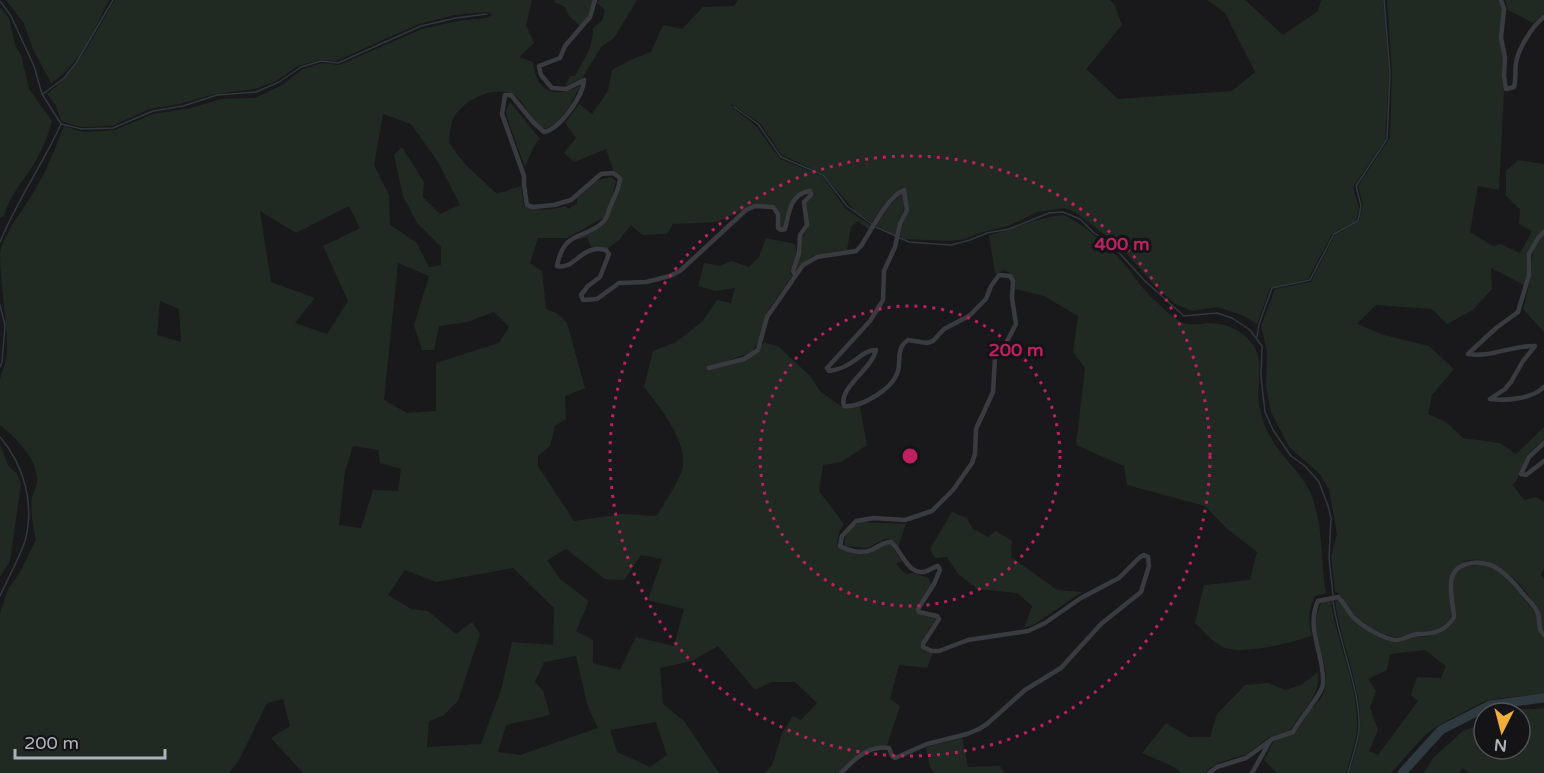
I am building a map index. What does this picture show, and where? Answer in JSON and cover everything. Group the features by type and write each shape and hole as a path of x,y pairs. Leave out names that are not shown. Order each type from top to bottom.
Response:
{"street":[{"path":"595,0 590,17 565,46 560,57 539,66 541,75 552,88 566,89 584,80 576,101 563,120 555,128 544,132 511,95 506,94 502,105 502,114 524,176 527,205 533,207 554,205 571,200 601,174 613,173 620,178 620,185 616,190 606,220 568,241 557,266 569,265 583,252 591,249 606,250 609,254 600,277 588,286 581,296 583,300 597,299 619,284 646,282 680,271 740,214 755,206 776,209 778,228 784,229 793,201 799,195 812,192 811,197 803,205 807,225 799,240 799,253 793,270 795,275"},
{"path":"1501,0 1504,9 1501,38 1505,57 1506,88 1514,87 1516,60 1535,24 1544,17"},
{"path":"709,368 744,359 758,350 767,317 803,265 817,257 856,251 887,206 899,192 904,190 907,210 900,224 895,248 884,271 883,300 870,321 827,368 829,371 836,370 851,363 864,353 876,350 872,360 852,383 842,399 844,406 869,401 896,376 900,349 904,343 908,340 927,343 933,341 944,328 969,316 981,306 994,280 999,275 1010,276 1013,281 1012,298 1016,324 995,358 993,393 976,429 975,454 972,463 953,490 932,511 905,520 874,518 856,521 839,542 840,546 845,549 865,551 885,542 891,542 916,571 926,572 938,566 940,570 934,584 918,609 919,612 937,615 939,619 923,647 932,651 939,651 968,640 1037,628 1081,597 1119,578 1140,557 1144,555 1150,561 1141,592 1101,624 1061,668 1025,690 987,724 967,734 918,747 895,758 889,748 883,747 867,751 841,773"},
{"path":"1544,232 1529,254 1529,275 1518,312 1496,328 1468,354 1490,354 1524,346 1535,346 1511,382 1490,399 1505,401 1533,394 1544,387"},
{"path":"1544,443 1529,457 1521,474 1526,475 1544,461"},
{"path":"1209,773 1217,767 1246,758 1272,739 1293,732 1321,691 1322,670 1312,622 1318,601 1338,597 1354,618 1392,639 1400,640 1418,634 1431,634 1446,627 1454,616 1450,588 1451,577 1462,565 1481,562 1499,569 1517,585 1538,614 1539,628 1544,635"},
{"path":"1252,773 1272,739"}],"shaded area":[{"path":"6,0 109,0 78,56 70,67 51,83 33,49 24,24"},
{"path":"115,0 532,0 526,25 534,43 519,57 533,62 539,81 549,90 563,92 581,85 570,105 556,123 543,129 513,94 487,93 470,101 457,112 452,122 449,143 466,165 497,194 521,186 524,206 529,208 545,209 565,206 568,209 577,203 577,198 596,181 611,177 616,181 607,214 603,218 567,238 538,238 530,263 542,271 546,309 558,314 567,323 585,388 565,396 566,419 555,426 550,446 538,456 538,466 574,521 622,514 657,516 680,475 683,460 682,449 672,426 644,387 653,351 676,342 703,321 717,300 731,303 735,288 715,291 698,286 704,263 720,266 731,261 749,267 759,257 766,238 795,244 797,254 790,271 792,276 769,309 752,352 707,368 709,371 747,359 764,342 779,347 810,376 820,391 843,408 860,407 867,445 841,462 823,465 819,491 844,524 839,532 837,544 849,552 862,552 890,544 902,561 896,564 906,574 913,573 929,578 931,585 918,613 936,618 921,644 921,648 933,653 927,668 899,665 890,699 900,706 887,745 860,754 838,773 764,773 772,766 782,733 793,716 801,720 817,703 795,682 771,682 755,690 718,646 692,661 660,668 663,704 684,721 719,773 303,773 271,738 290,726 283,699 267,703 239,760 229,773 0,773 0,613 8,589 20,572 36,540 31,509 37,481 36,471 29,456 0,425 0,379 7,348 0,253 10,230 42,177 64,126 83,132 115,130 153,114 191,108 221,99 255,98 282,85 303,69 322,63 339,65 422,29 492,15 487,12 454,15 419,24 336,61 319,60 298,66 276,81 255,89 215,94 180,104 150,109 112,126 81,127 61,121 56,106 47,94 78,62","holes":["383,114 411,124 438,162 460,205 440,214 423,197 424,182 402,147 394,155 403,196 417,223 441,247 441,265 429,267 416,242 390,225 389,195 374,165","349,206 360,228 323,246 348,301 327,334 295,323 315,298 271,282 260,211 296,233","398,263 429,276 414,325 422,350 434,350 439,326 467,322 494,312 509,327 499,343 436,363 436,411 407,413 384,400","160,301 179,309 181,342 157,335","353,446 378,450 380,463 401,469 398,491 373,490 361,528 339,525 345,471","566,549 605,579 624,580 641,555 662,559 648,600 684,609 674,646 636,637 620,670 593,663 593,640 576,631 589,601 560,579 547,560","513,568 554,608 553,645 512,642 501,690 481,744 427,747 429,721 443,716 458,701 480,634 472,622 456,634 428,611 411,609 388,595 405,570 436,582","576,656 587,704 598,728 520,755 498,752 506,725 550,715 543,691 535,682 544,662","656,722 667,755 650,767 617,752 610,730"]},
{"path":"555,0 593,0 587,17 580,26 569,16 565,7 554,2"},
{"path":"599,0 637,0 614,38 602,46 582,78 565,86 570,76 575,76 587,53 592,41 593,28 602,21 605,10 597,3"},
{"path":"738,0 1110,0 1114,4 1122,25 1086,69 1118,99 1232,91 1255,72 1225,13 1207,0 1245,0 1283,35 1318,11 1321,0 1383,0 1389,75 1385,140 1353,187 1359,208 1356,221 1332,234 1308,279 1270,288 1257,324 1242,315 1217,307 1192,311 1175,304 1157,288 1120,246 1075,212 1064,208 1038,212 1008,226 965,239 949,241 904,239 900,235 906,217 908,199 903,187 886,203 872,222 856,212 823,174 782,155 760,123 730,103 756,126 780,159 822,176 846,209 872,226 870,230 858,221 851,227 847,250 812,256 796,271 794,269 801,251 802,238 808,228 806,202 813,195 801,192 791,202 784,227 781,229 778,225 779,213 769,205 744,209 718,222 673,224 667,234 642,235 631,225 619,240 607,249 591,247 587,237 576,240 576,237 603,225 618,189 622,185 620,177 613,170 606,149 574,162 564,153 576,138 565,123 579,104 592,114 608,91 612,70 651,52 663,25 682,29 703,7 734,6"},
{"path":"1387,0 1500,0 1504,9 1499,38 1503,58 1504,92 1499,190 1478,186 1470,232 1493,246 1501,244 1520,253 1532,231 1519,224 1520,209 1506,196 1506,171 1518,160 1544,164 1544,231 1529,251 1526,286 1491,268 1492,289 1473,310 1447,324 1432,309 1376,305 1357,324 1384,335 1429,346 1454,369 1432,395 1428,414 1446,422 1463,438 1500,443 1516,454 1544,427 1544,439 1527,455 1516,482 1512,484 1524,500 1536,497 1544,502 1544,568 1541,575 1544,579 1544,633 1533,603 1521,586 1502,569 1481,560 1470,560 1460,564 1454,570 1450,582 1451,615 1447,623 1439,628 1394,637 1374,629 1356,617 1335,591 1331,556 1337,534 1329,489 1320,474 1289,447 1271,412 1266,387 1267,351 1261,326 1275,289 1311,282 1335,235 1359,222 1363,205 1358,186 1390,138 1392,71"},
{"path":"1505,0 1544,0 1544,14 1533,23 1508,10"},
{"path":"0,7 9,18 29,89 52,121 37,159 12,197 4,216 0,218"},
{"path":"510,102 540,139 535,144 525,167 507,118 506,110"},
{"path":"903,192 904,204 896,236 876,225 889,206"},
{"path":"1064,215 1106,245 1150,296 1178,321 1188,324 1225,325 1240,332 1255,347 1259,364 1259,401 1263,422 1275,444 1308,488 1318,518 1326,593 1315,596 1311,606 1309,620 1312,636 1279,645 1239,650 1228,649 1216,643 1195,623 1204,585 1250,580 1257,552 1226,528 1205,506 1127,485 1124,466 1076,445 1085,368 1073,352 1078,316 1044,296 1015,289 1015,282 1010,273 1004,270 995,274 989,235"},
{"path":"1544,234 1544,332 1523,309 1531,275 1534,248"},
{"path":"0,444 8,465 17,474 21,484 10,561 0,577"},
{"path":"952,512 967,518 973,529 988,537 996,531 1012,541 1011,557 1057,590 1082,592 1035,624 1024,628 1032,606 1017,593 977,589 958,574 947,557 935,558 930,549"},
{"path":"860,522 906,524 898,547 887,538 867,548 845,546 845,537 852,526"},
{"path":"1483,564 1492,567 1506,577 1537,615 1538,629 1544,637 1544,694 1472,701 1472,708 1437,726 1424,736 1391,773 1349,773 1359,739 1360,712 1335,599 1339,600 1349,615 1393,641 1403,641 1415,636 1426,637 1447,629 1452,624 1455,617 1452,598 1453,578 1464,567","holes":["1425,650 1446,666 1441,678 1417,677 1411,695 1418,701 1378,755 1369,751 1378,730 1370,707 1376,691 1368,679 1387,670 1390,654"]},
{"path":"1331,599 1357,712 1356,734 1346,773 1277,773 1264,760 1274,740 1294,732 1323,694 1326,671 1317,636 1317,613 1322,602"},
{"path":"1318,672 1317,689 1314,696 1291,730 1269,737 1247,754 1218,763 1205,773 1181,773 1176,768 1142,753 1166,723 1189,737 1210,737 1217,714 1245,685 1268,683 1285,690 1301,685"},
{"path":"1544,708 1544,773 1470,773 1462,768 1459,773 1424,773 1433,758 1463,731 1472,728 1472,761 1532,761 1532,709"},
{"path":"962,738 968,767 1000,766 1004,773 935,773 930,767 926,747"}],"waterway":[{"path":"43,94 64,78 76,63 113,0"},
{"path":"1257,337 1259,324 1272,288 1310,280 1334,234 1358,221 1361,206 1356,186 1387,139 1390,73 1384,0"},
{"path":"0,1 11,16 34,66 42,94 61,124 0,242"},
{"path":"61,124 82,129 113,128 153,111 183,106 217,95 256,92 279,82 301,67 321,61 338,63 421,26 487,14"},
{"path":"734,107 758,124 781,157 823,175 847,206 872,224"},
{"path":"876,227 909,242 951,245 987,233 1009,229 1049,213 1063,212 1080,219 1114,247 1144,280 1184,316 1217,313 1232,318 1250,330 1262,346 1261,377 1265,412 1273,430 1291,456 1305,466 1319,482 1328,506 1331,518 1329,558 1333,595"},
{"path":"0,305 5,325 0,367"},
{"path":"0,437 21,472 29,513 25,541 0,596"},
{"path":"1333,600 1359,713 1357,739 1348,773"},
{"path":"1402,773 1441,730 1490,705 1544,698"}]}
